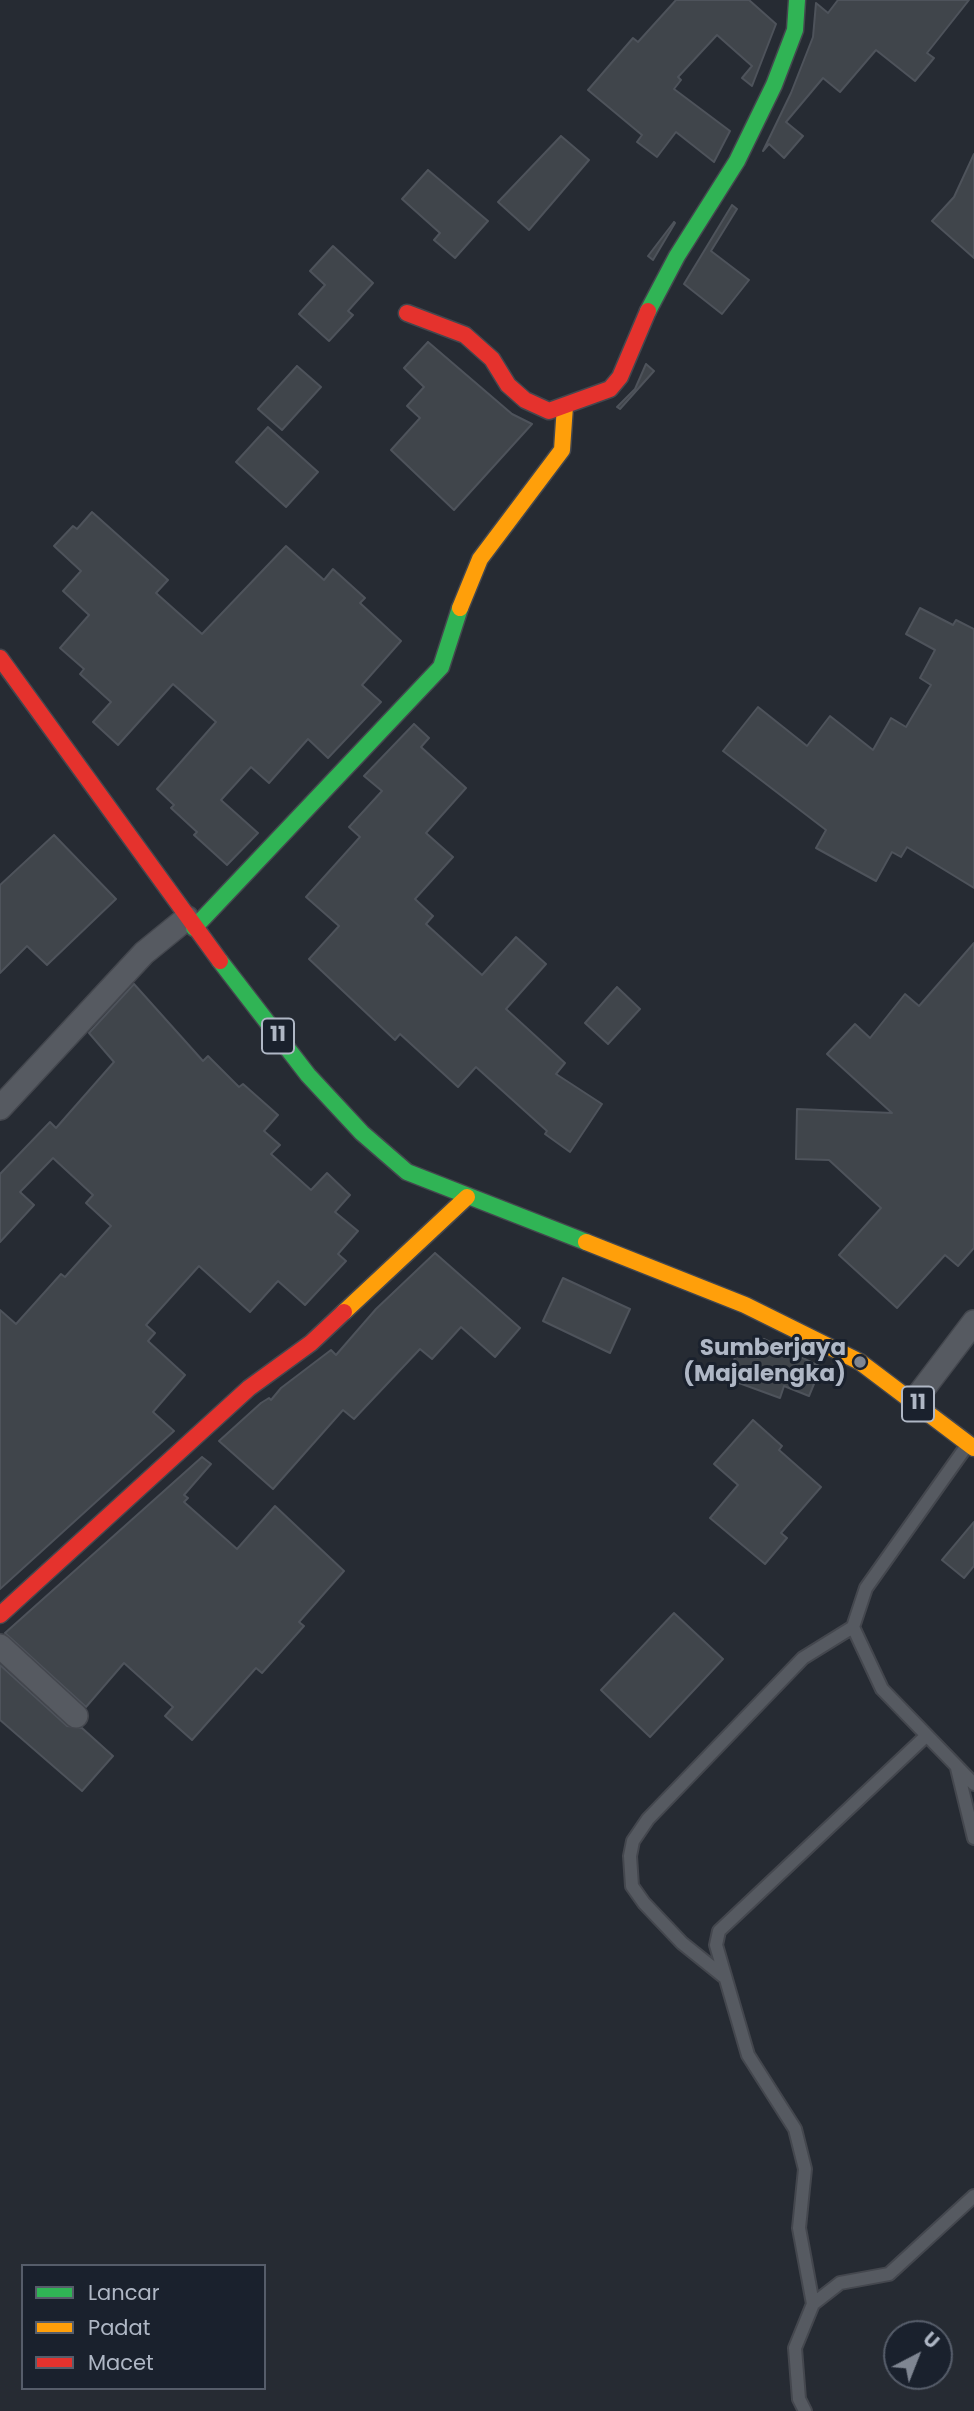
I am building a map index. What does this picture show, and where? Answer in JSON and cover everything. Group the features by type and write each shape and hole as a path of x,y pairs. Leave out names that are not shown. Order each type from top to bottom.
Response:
{"main road":[{"path":"407,313 432,320 465,335 492,359 508,385 525,400 549,411 610,389 620,377 646,314 677,256 737,161 774,85 795,30 797,0"},
{"path":"191,923 441,667 449,636 480,559 562,450 565,406"},
{"name":"11","path":"0,658 191,923 308,1074 362,1133 407,1172 745,1305 860,1362 971,1446"},
{"path":"0,1615 249,1388 311,1343 467,1197"}],"street":[{"path":"0,1108 144,953 191,923"},
{"path":"914,1401 974,1322"},
{"path":"0,1646 76,1716"}],"lane":[{"path":"723,1977 682,1943 644,1903 632,1886 631,1856 634,1841 648,1819 803,1658 853,1627 866,1588 971,1446"},
{"path":"853,1627 882,1689 974,1784"},
{"path":"813,2304 799,2228 805,2169 795,2129 747,2055 716,1945 719,1931 926,1736"},
{"path":"957,1768 974,1838"},
{"path":"805,2411 799,2399 795,2348 813,2304 840,2283 889,2274 974,2196"}],"building":[{"path":"676,0 749,0 776,24 752,86 742,78 752,66 717,35 678,77 681,80 674,89 730,131 714,162 676,132 657,157 637,142 642,135 588,90 633,38 638,42"},
{"path":"838,0 969,0 927,53 934,58 915,81 876,50 840,92 823,78 786,122 803,136 784,158 769,144 763,151 791,93 813,37 816,3 828,13"},
{"path":"561,136 589,160 529,230 498,202"},
{"path":"974,154 974,258 932,221 954,197"},
{"path":"428,170 488,221 455,258 434,240 440,233 402,199"},
{"path":"732,205 737,209 711,251 749,280 722,314 684,284"},
{"path":"675,223 653,260 648,256"},
{"path":"333,246 373,283 348,311 353,315 329,341 299,314 325,285 310,271"},
{"path":"428,342 512,414 532,424 454,510 391,450 420,418 407,406 424,387 404,368"},
{"path":"646,364 654,371 620,409 617,407 635,389"},
{"path":"297,366 321,387 282,430 258,409"},
{"path":"268,427 318,472 286,507 236,462"},
{"path":"92,512 168,580 156,593 202,634 286,546 324,580 333,569 365,598 360,603 401,641 362,685 381,702 328,758 308,739 269,783 251,767 221,800 258,833 227,865 194,835 197,832 171,808 174,805 157,789 216,722 173,684 118,745 93,722 111,702 80,674 84,669 60,648 89,615 63,591 81,571 54,546 73,526 77,529"},
{"path":"920,608 953,625 956,620 974,629 974,888 907,847 901,857 892,852 876,881 816,848 826,830 723,751 758,707 807,746 830,716 873,750 891,718 906,727 931,685 920,678 935,650 906,634"},
{"path":"414,724 429,738 421,747 466,788 426,833 453,857 415,899 433,916 426,924 482,975 516,937 546,964 506,1009 565,1063 556,1074 602,1104 570,1152 545,1134 547,1131 476,1067 458,1087 400,1034 395,1040 309,959 339,926 306,897 360,837 349,827 382,791 364,776"},
{"path":"54,835 116,899 47,965 27,946 0,973 0,885"},
{"path":"974,943 974,1248 958,1266 945,1255 897,1308 839,1255 881,1208 829,1160 796,1159 797,1109 892,1113 827,1054 855,1024 870,1038 905,994 919,1006"},
{"path":"134,984 203,1061 208,1056 239,1087 243,1084 278,1115 264,1131 280,1145 271,1154 311,1190 327,1173 350,1195 335,1212 358,1231 338,1254 346,1261 305,1305 278,1281 250,1312 199,1266 146,1325 155,1333 148,1341 185,1375 153,1412 174,1431 0,1589 0,1310 16,1324 61,1274 65,1277 111,1226 86,1203 93,1195 53,1158 20,1192 34,1205 0,1242 0,1174 50,1122 56,1128 114,1062 89,1033"},
{"path":"617,987 640,1009 608,1044 585,1023"},
{"path":"435,1253 520,1328 495,1357 461,1327 432,1359 420,1349 354,1419 343,1410 273,1489 219,1441 261,1403 269,1398 271,1400 281,1388 331,1350 336,1355 376,1309"},
{"path":"563,1278 630,1309 610,1353 543,1321"},
{"path":"764,1339 821,1367 809,1396 784,1386 780,1398 728,1379 737,1351 758,1358"},
{"path":"753,1420 782,1446 779,1450 821,1487 781,1533 787,1538 765,1564 710,1518 738,1485 714,1464"},
{"path":"202,1457 211,1464 184,1495 188,1498 184,1502 237,1549 275,1506 344,1571 299,1622 304,1626 262,1673 256,1668 192,1740 165,1716 173,1707 124,1663 86,1707 5,1633"},
{"path":"974,1522 974,1566 964,1578 942,1560"},
{"path":"674,1613 723,1659 650,1737 601,1690"},
{"path":"0,1665 67,1726 82,1728 113,1756 82,1791 0,1720"}],"traffic: fast":[{"path":"648,311 677,256 737,161 774,85 795,30 797,0"},
{"path":"194,928 441,667 460,608"},
{"path":"220,961 308,1075 362,1133 407,1172 586,1242"}],"traffic: slow":[{"path":"460,608 480,559 562,450 565,406"},
{"path":"344,1312 467,1197"},
{"path":"586,1242 745,1305 860,1362 974,1448"}],"traffic: jam":[{"path":"407,313 465,335 492,359 508,385 525,400 549,411 610,389 620,377 648,311"},
{"path":"0,658 220,961"},
{"path":"0,1615 249,1388 311,1343 344,1312"}],"place":[{"name":"Sumberjaya (Majalengka)","path":"860,1362"}]}
